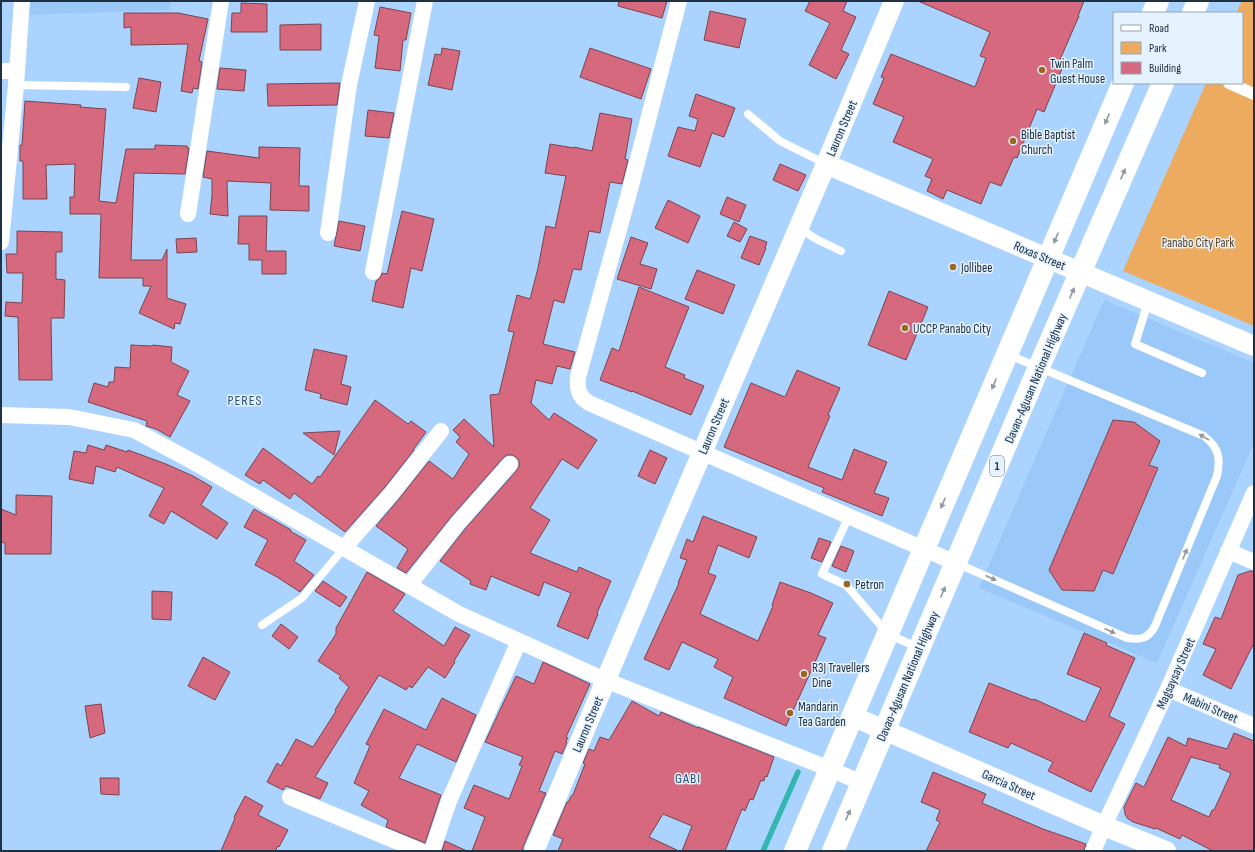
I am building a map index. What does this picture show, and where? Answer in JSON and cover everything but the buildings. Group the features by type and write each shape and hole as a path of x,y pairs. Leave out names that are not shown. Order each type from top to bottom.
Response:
{"highway":[{"path":"1152,12 1158,1"},
{"path":"1193,12 1198,1"},
{"path":"795,851 1123,84"},
{"name":"Davao-Agusan National Highway","path":"833,851 1039,367 1163,84"}],"street":[{"path":"1,242 17,78 22,1"},
{"path":"188,214 221,1"},
{"path":"328,233 349,85 367,1"},
{"path":"373,272 425,1"},
{"path":"679,1 628,197 578,376 577,384 579,392 583,399 589,403 956,563"},
{"name":"Lauron Street","path":"534,851 605,680 826,164 894,1"},
{"path":"1,72 17,78"},
{"path":"1231,84 1254,94"},
{"name":"Roxas Street","path":"826,164 1254,346"},
{"path":"1,415 70,417 134,430 199,465 459,614 605,680 862,783"},
{"path":"344,548 392,493 419,456 441,431"},
{"path":"409,585 458,523 510,464"},
{"name":"Magsaysay Street","path":"1093,851 1168,689 1254,493"},
{"path":"1228,551 1254,562"},
{"path":"432,851 449,801 519,641"},
{"name":"Mabini Street","path":"1168,689 1254,726"},
{"name":"Garcia Street","path":"852,716 1104,826 1166,851"},
{"path":"290,797 420,851"}],"lane":[{"path":"17,78 126,87"},
{"path":"748,114 780,141 826,164"},
{"path":"798,227 841,251"},
{"path":"1148,301 1135,344 1202,373"},
{"path":"956,563 1127,638 1137,640 1144,638 1151,634 1155,626 1217,476 1219,465 1218,453 1213,443 1204,436 1007,354"},
{"path":"849,516 822,574 846,585 888,634 919,648"},
{"path":"262,625 302,598 344,548"}],"shaded area":[{"path":"29,1 171,1 170,10 27,15"},
{"path":"1104,300 1254,363 1254,443 1157,663 979,588"}],"green space":[{"name":"Panabo City Park","path":"1242,1 1254,1 1254,326 1123,271 1206,84 1243,84 1243,12 1236,12"}],"waterway":[{"path":"763,851 798,772"}],"place":[{"name":"Twin Palm Guest House","path":"1042,70"},
{"name":"Bible Baptist Church","path":"1013,141"},
{"name":"Jollibee","path":"953,267"},
{"name":"UCCP Panabo City","path":"905,328"},
{"name":"Petron","path":"847,584"},
{"name":"R3J Travellers Dine","path":"804,674"},
{"name":"Mandarin Tea Garden","path":"790,713"}],"district":[{"name":"PERES","path":"245,400"},
{"name":"GABI","path":"688,778"}]}
